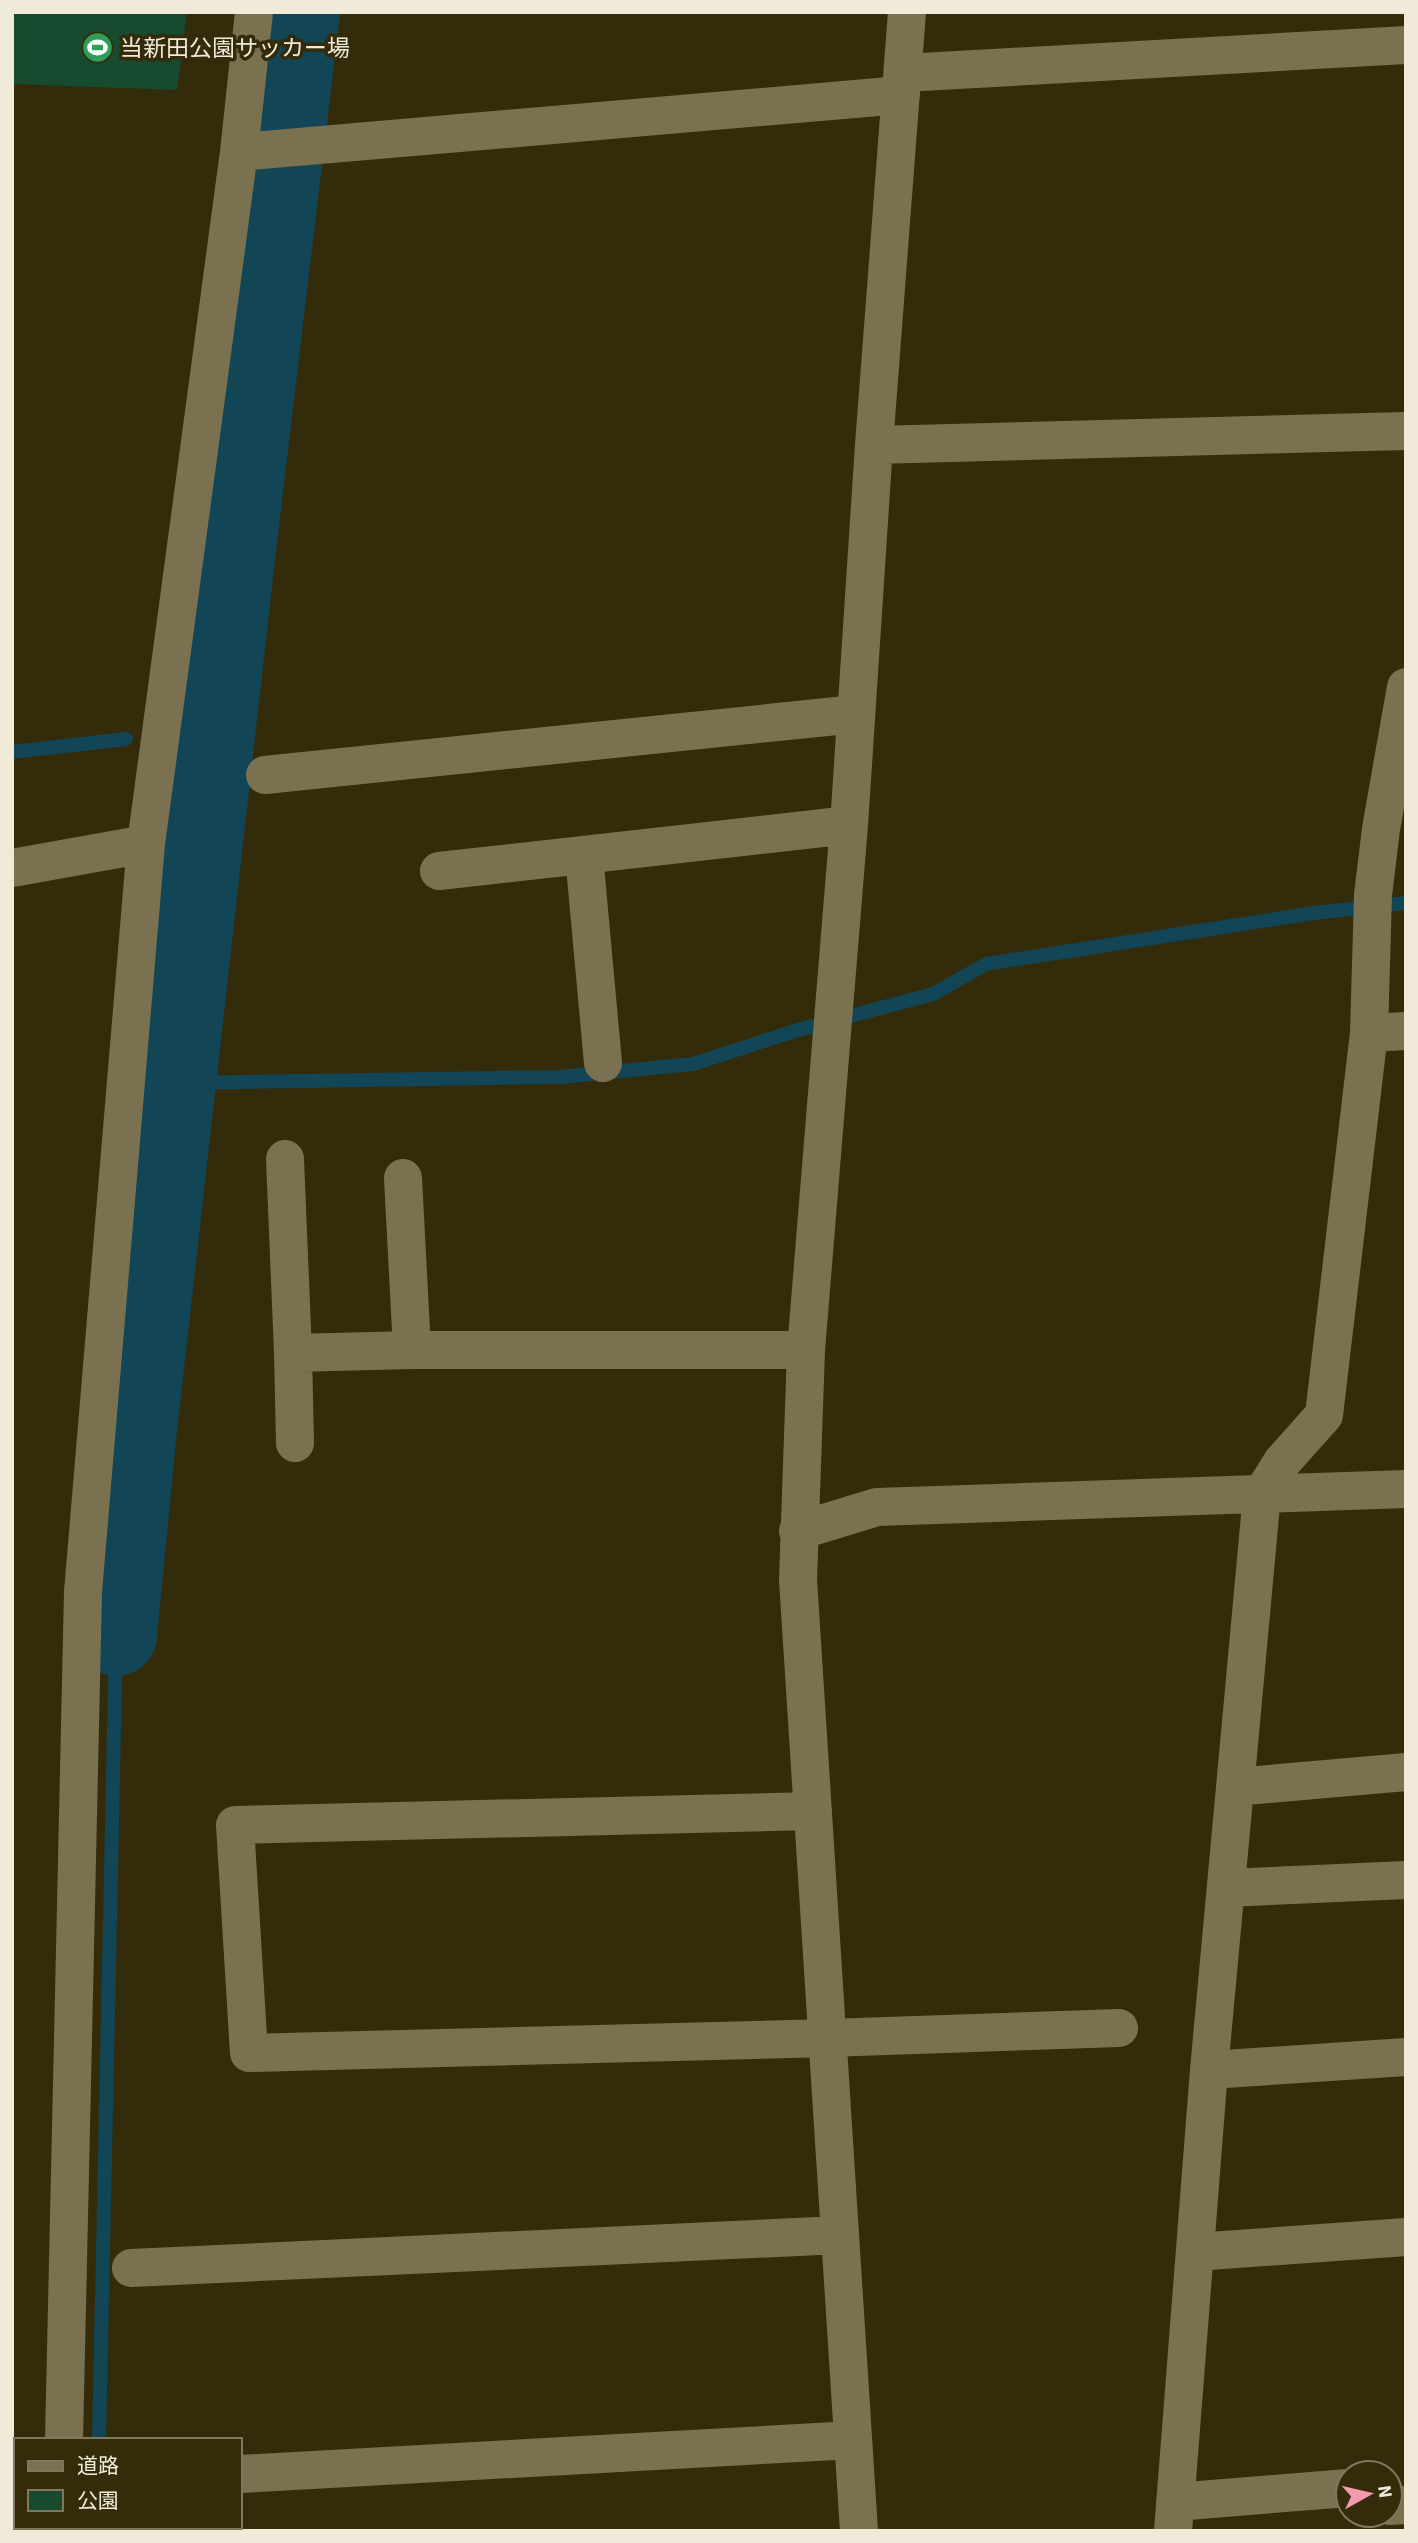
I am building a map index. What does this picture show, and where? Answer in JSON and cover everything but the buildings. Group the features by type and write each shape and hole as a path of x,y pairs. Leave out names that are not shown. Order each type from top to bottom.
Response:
{"street":[{"path":"64,2438 83,1592 146,844 248,151 254,12"},
{"path":"859,2531 798,1580 798,1531 806,1350 849,825 906,12"},
{"path":"248,151 902,84 1406,45"},
{"path":"874,445 1406,431"},
{"path":"1334,2490 1174,2516 1209,2070 1262,1494 1282,1462 1324,1415 1387,1032 1373,904 1406,687"},
{"path":"265,775 856,713"},
{"path":"439,872 849,825"},
{"path":"12,868 146,844"},
{"path":"584,855 603,1063"},
{"path":"285,1159 295,1443"},
{"path":"403,1178 411,1350"},
{"path":"293,1353 411,1350 806,1350"},
{"path":"798,1531 877,1507 1406,1489"},
{"path":"1235,1787 1406,1772"},
{"path":"813,1811 235,1825 249,2053 1119,2028"},
{"path":"1226,1888 1406,1880"},
{"path":"1209,2070 1406,2057"},
{"path":"131,2268 840,2235"},
{"path":"1195,2252 1406,2237"},
{"path":"242,2474 853,2440"}],"green space":[{"name":"当新田公園サッカー場","path":"12,12 187,12 177,90 12,84"}],"waterway":[{"path":"116,1635 136,1429 235,549 299,12"},
{"path":"184,732 216,728"},
{"path":"12,752 126,739"},
{"path":"176,1083 560,1077 693,1064 798,1030 933,994 986,964 1314,913 1406,903"},
{"path":"99,2438 116,1635"}],"place":[{"name":"当新田公園サッカー場","path":"97,48"}]}
